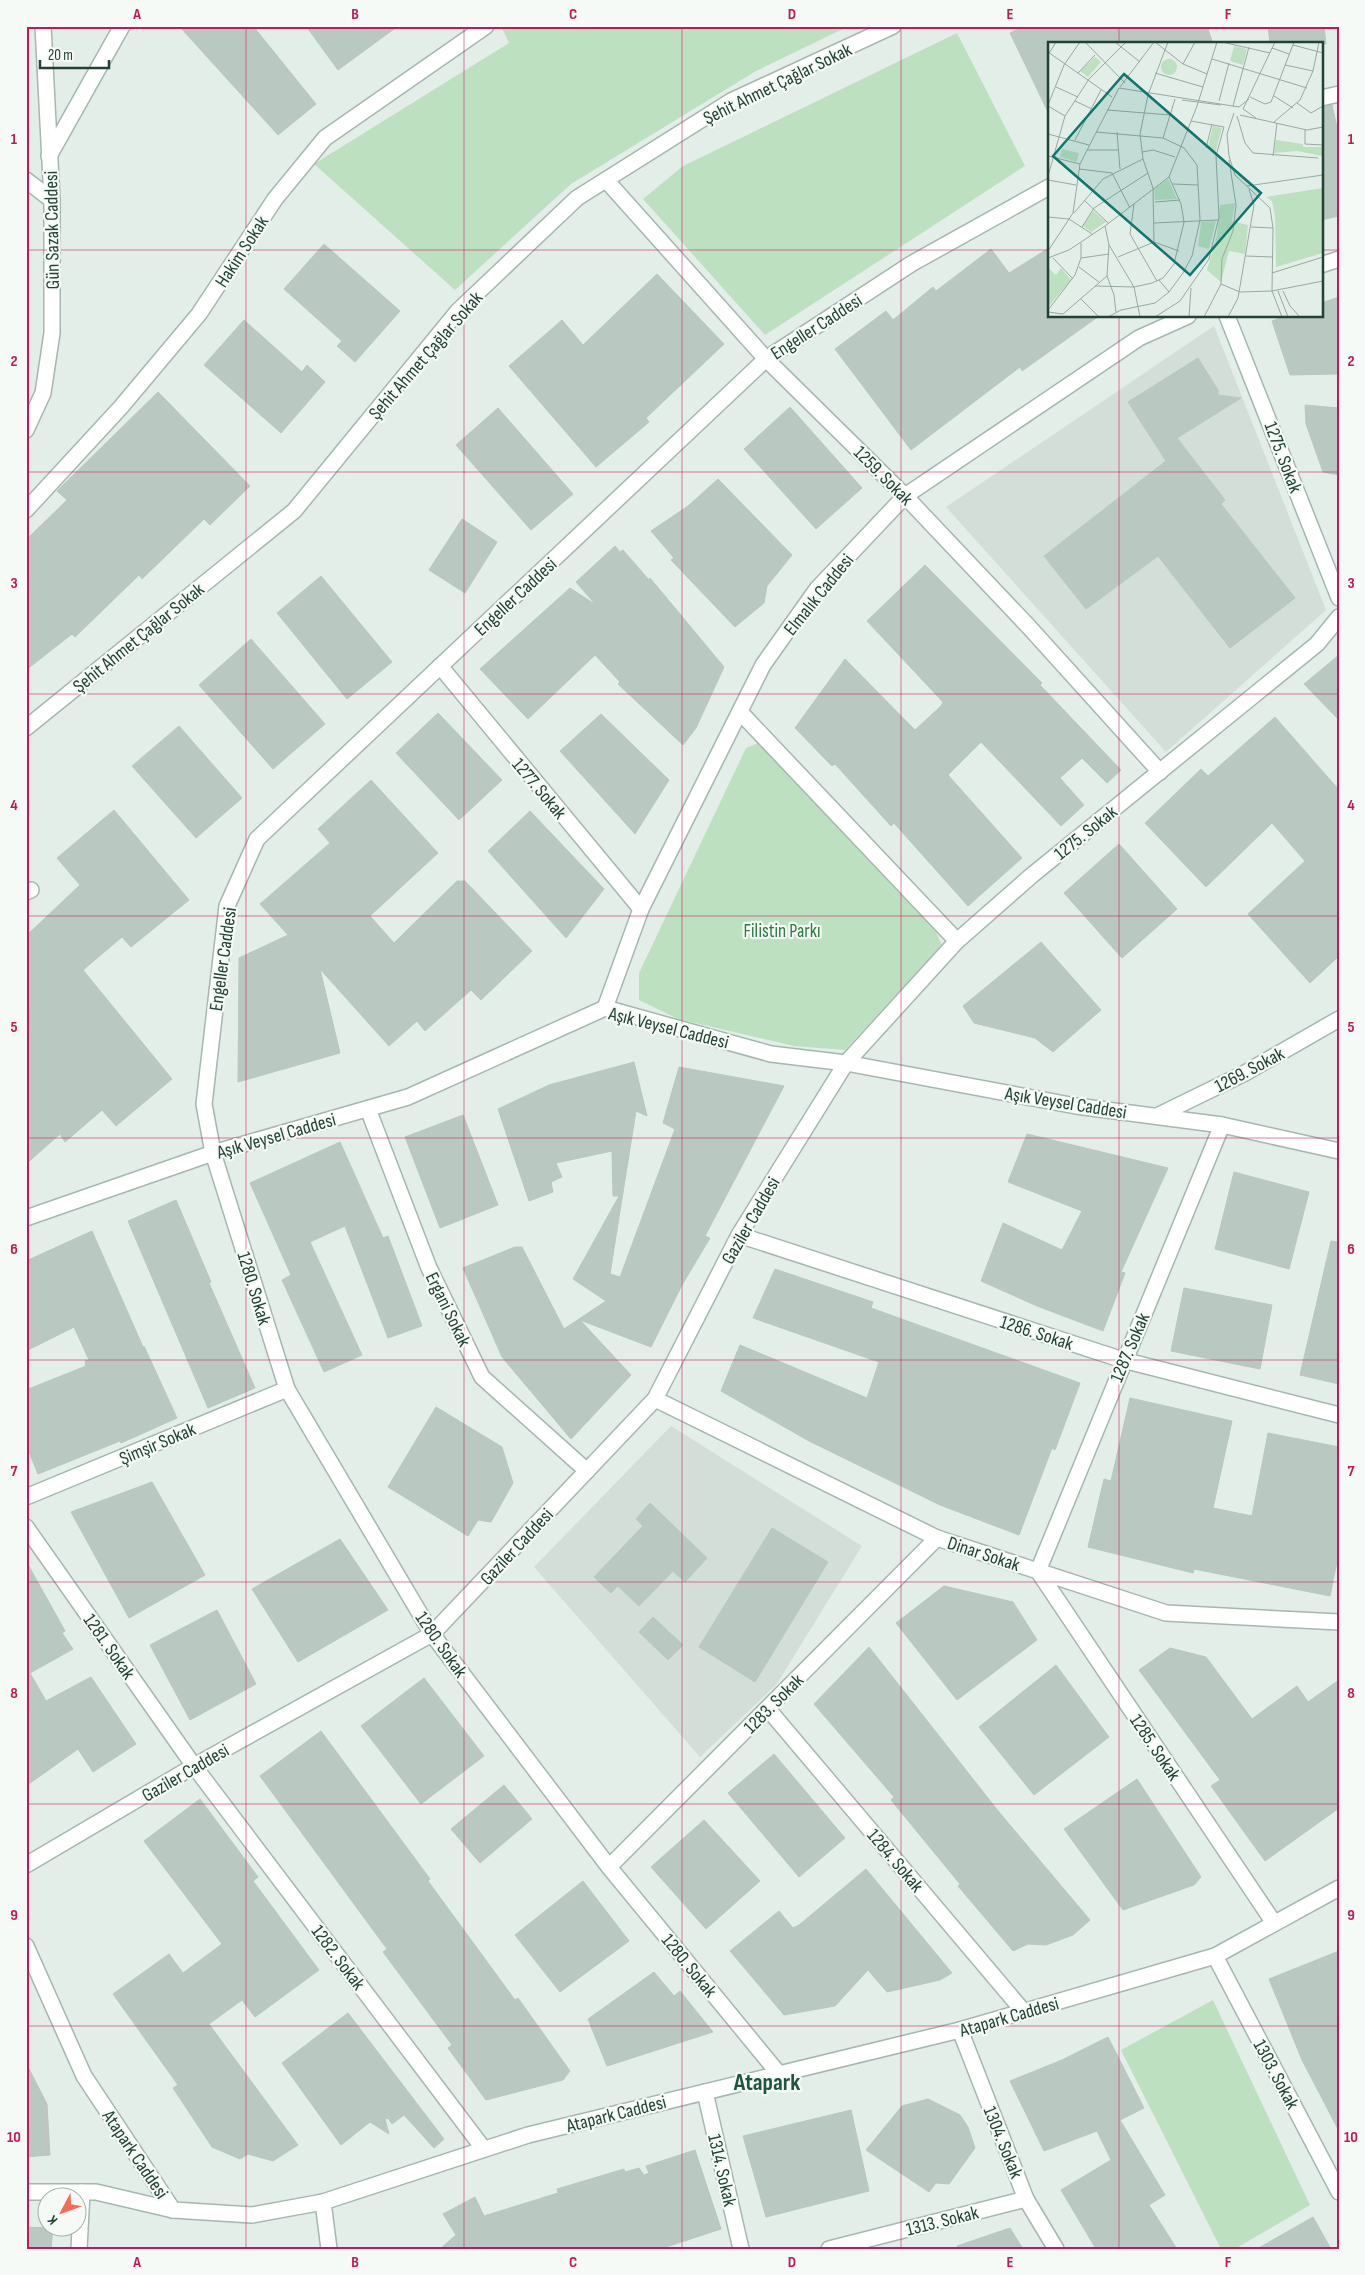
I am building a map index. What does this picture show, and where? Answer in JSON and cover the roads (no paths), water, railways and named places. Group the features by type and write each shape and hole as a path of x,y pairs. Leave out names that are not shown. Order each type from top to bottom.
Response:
{"street":[{"name":"Gün Sazak Caddesi","path":"26,430 43,393 52,333 52,200 43,26"},
{"path":"49,156 122,26"},
{"name":"Hakim Sokak","path":"26,510 121,407 199,314 275,199 325,138 486,26"},
{"name":"Şehit Ahmet Çağlar Sokak","path":"26,728 294,512 458,311 577,198 731,101 893,26"},
{"path":"1322,98 1339,94"},
{"path":"26,180 52,200"},
{"name":"1259. Sokak","path":"606,180 766,359 905,496 1029,627 1160,772"},
{"name":"Engeller Caddesi","path":"213,1153 204,1104 227,906 257,839 766,359 911,264 1048,188"},
{"path":"1322,265 1339,259"},
{"name":"Elmalık Caddesi","path":"605,1008 641,909 763,665 817,589 905,496 1139,338 1184,318"},
{"name":"1275. Sokak","path":"1228,318 1339,598"},
{"name":"1275. Sokak","path":"846,1063 957,941 1317,644 1339,616"},
{"name":"1277. Sokak","path":"440,666 641,909"},
{"path":"740,712 957,941"},
{"name":"Aşık Veysel Caddesi","path":"26,1218 213,1153 408,1097 605,1008 771,1054 846,1063 1076,1106 1222,1124 1339,1151"},
{"name":"1269. Sokak","path":"1157,1116 1245,1073 1339,1019"},
{"name":"Gaziler Caddesi","path":"26,1865 194,1766 432,1634 655,1399 739,1235 846,1063"},
{"name":"Ergani Sokak","path":"368,1109 429,1268 482,1377 587,1471"},
{"name":"1287. Sokak","path":"1038,1571 1123,1360 1222,1124"},
{"name":"1280. Sokak","path":"213,1153 287,1388 432,1634 610,1867 779,2074"},
{"name":"1286. Sokak","path":"739,1235 1123,1360 1339,1415"},
{"name":"Şimşir Sokak","path":"26,1497 287,1388"},
{"name":"Dinar Sokak","path":"655,1399 937,1538 1166,1613 1339,1622"},
{"name":"1281. Sokak","path":"26,1526 194,1766"},
{"name":"1283. Sokak","path":"610,1867 937,1538"},
{"name":"1285. Sokak","path":"1038,1571 1274,1923"},
{"name":"1284. Sokak","path":"768,1709 1024,2012"},
{"name":"1282. Sokak","path":"194,1766 483,2148"},
{"name":"Atapark Caddesi","path":"26,1946 84,2076 173,2210 252,2215 323,2202 528,2134 960,2030 1215,1956 1339,1888"},
{"name":"1303. Sokak","path":"1215,1956 1339,2192"},
{"name":"1304. Sokak","path":"960,2030 1026,2199 1056,2249"},
{"name":"1314. Sokak","path":"705,2092 741,2249"},
{"path":"88,2192 96,2192 173,2210"},
{"name":"1313. Sokak","path":"830,2249 1026,2199"},
{"path":"323,2202 329,2249"}],"district":[{"name":"Atapark","path":"767,2082"}],"park label":[{"name":"Filistin Parkı","path":"782,930"}]}
